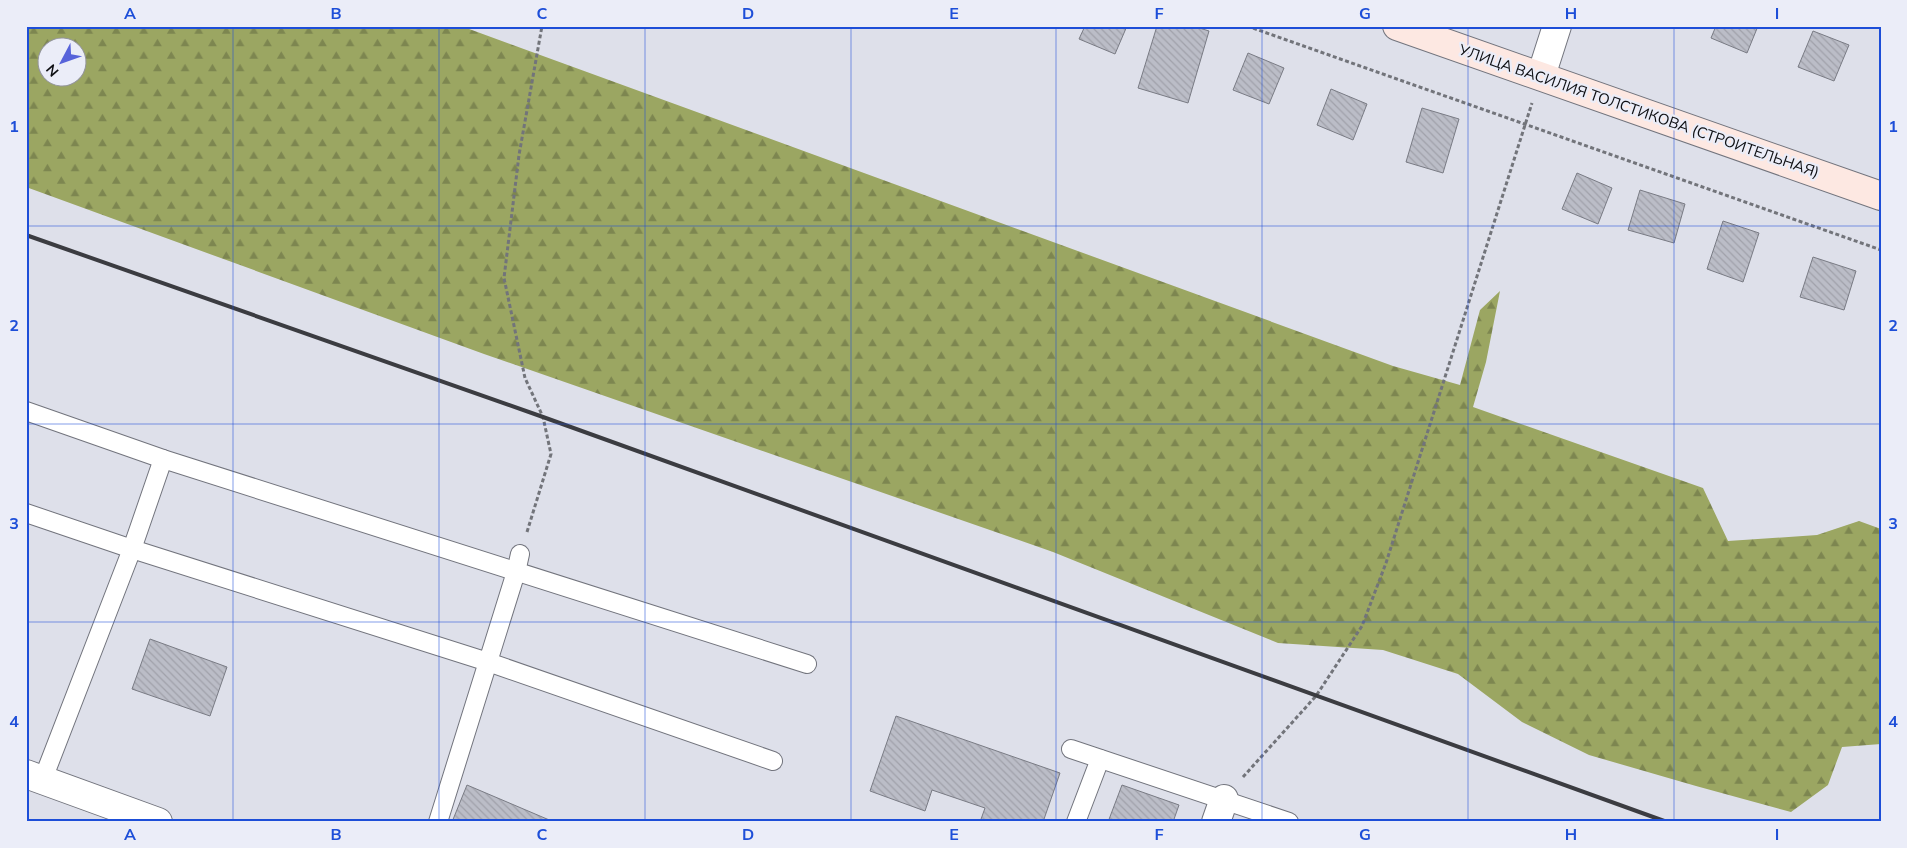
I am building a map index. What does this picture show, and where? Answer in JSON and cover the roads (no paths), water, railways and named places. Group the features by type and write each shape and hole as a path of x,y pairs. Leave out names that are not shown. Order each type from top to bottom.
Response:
{"main road":[{"name":"УЛИЦА ВАСИЛИЯ ТОЛСТИКОВА (СТРОИТЕЛЬНАЯ)","path":"1397,26 1881,196"}],"street":[{"path":"1541,76 1557,26"},
{"path":"35,776 158,822"}],"lane":[{"path":"26,411 163,459 807,664"},
{"path":"35,776 132,549 163,459"},
{"path":"26,513 132,549 488,662 774,761"},
{"path":"438,822 520,554"},
{"path":"1071,749 1100,759 1220,810 1289,822"},
{"path":"1076,822 1100,759"}],"railway":[{"path":"26,235 543,417 1667,822"}]}
